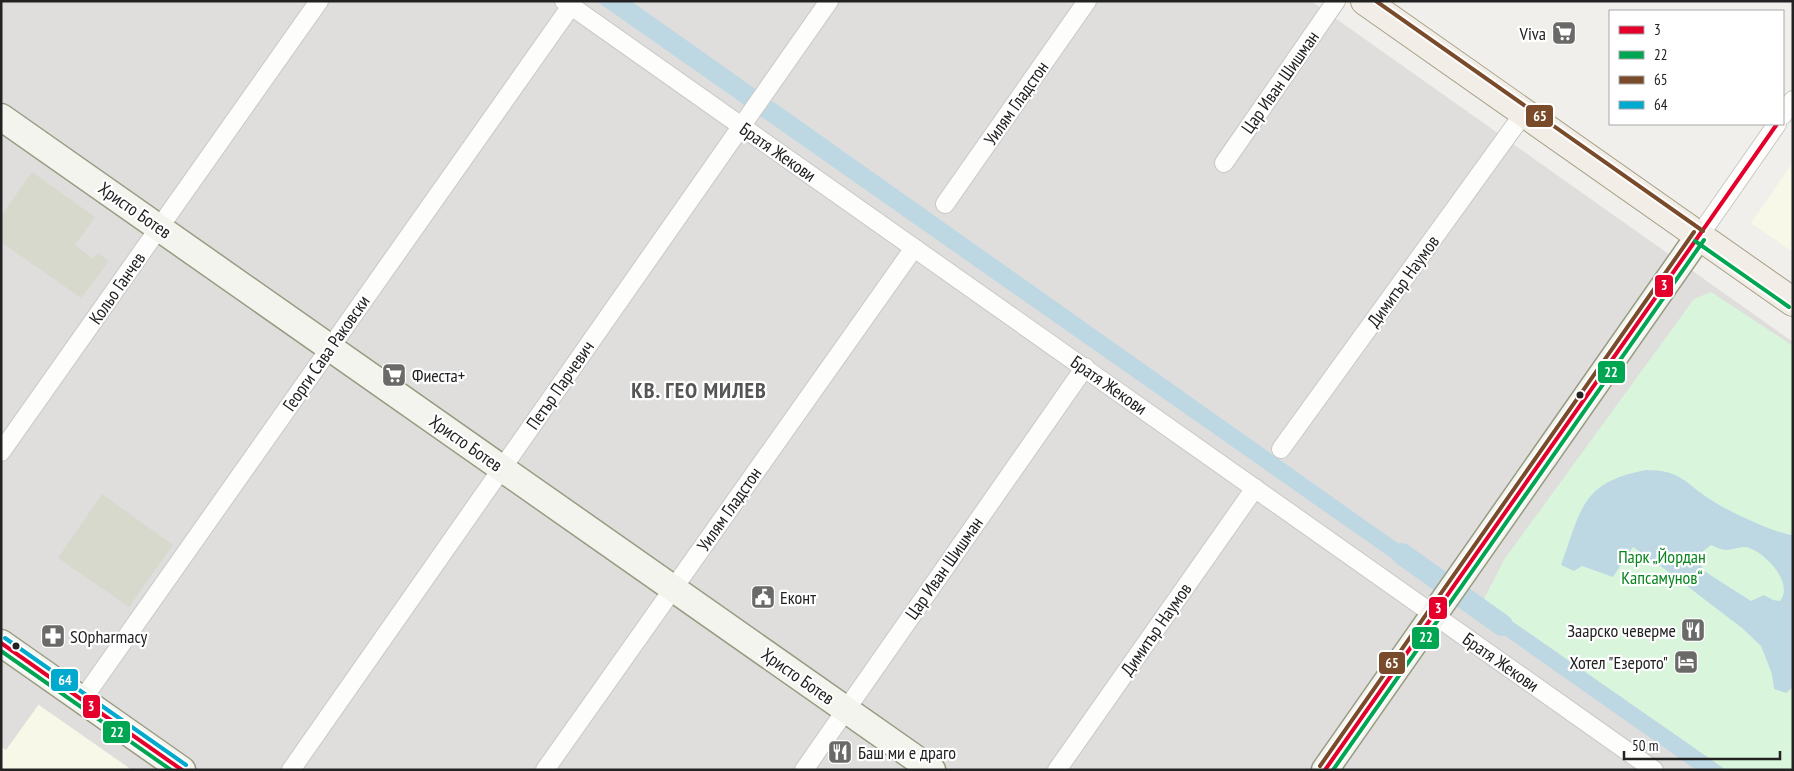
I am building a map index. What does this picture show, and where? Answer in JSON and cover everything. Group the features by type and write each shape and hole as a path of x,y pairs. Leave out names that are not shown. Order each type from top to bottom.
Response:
{"main road":[{"path":"1365,1 1793,302"}],"street":[{"name":"Кольо Ганчев","path":"1,452 319,1"},
{"name":"Петър Парчевич","path":"291,770 829,1"},
{"name":"Уилям Гладстон","path":"945,204 1087,1"},
{"name":"Цар Иван Шишман","path":"1224,163 1336,1"},
{"name":"Братя Жекови","path":"568,4 746,120 914,248 1654,770"},
{"name":"Георги Сава Раковски","path":"82,700 330,348 568,4"},
{"path":"1784,114 1793,100"},
{"name":"Димитър Наумов","path":"1281,449 1524,113"},
{"name":"Христо Ботев","path":"1,117 932,770"},
{"path":"1325,770 1776,125"},
{"name":"Уилям Гладстон","path":"545,770 914,248"},
{"name":"Цар Иван Шишман","path":"804,770 1084,367"},
{"name":"Димитър Наумов","path":"1057,770 1255,488"},
{"path":"1,643 182,770"}],"shaded area":[{"path":"1,1 1311,1 1793,342 1793,770 1,770"},
{"path":"1793,162 1793,252 1751,223"},
{"path":"32,172 95,217 75,245 93,259 98,253 109,261 81,298 1,242 1,216"},
{"path":"102,494 173,545 129,607 58,558"},
{"path":"39,704 132,770 1,770 1,747 6,750"}],"green space":[{"name":"Парк „Йордан Капсамунов“","path":"1711,292 1793,346 1793,770 1726,770 1483,601 1504,560 1694,299"}],"water":[{"path":"596,1 631,1 1430,566 1421,579"},
{"path":"1646,470 1667,472 1682,479 1728,510 1764,526 1793,535 1793,687 1786,693 1774,689 1772,674 1761,646 1742,628 1633,547 1613,577 1582,566 1574,571 1561,565 1580,514 1587,501 1608,482 1625,475","holes":["1711,545 1726,550 1746,547 1763,556 1781,578 1784,586 1780,601 1773,600 1764,595 1751,601 1704,571 1700,563 1702,552"]},
{"path":"1483,601 1726,770 1696,770 1474,614"}],"waterway":[{"path":"1402,554 1502,625"}],"transit line":[{"name":"65","path":"1376,1 1703,231"},
{"name":"3","path":"1325,770 1776,125"},
{"name":"65","path":"1320,766 1694,232"},
{"name":"22","path":"1333,770 1704,240"},
{"name":"22","path":"1695,241 1789,307"},
{"name":"64","path":"5,638 186,765"},
{"name":"3","path":"1,643 182,770"},
{"name":"22","path":"1,651 171,770"}],"place":[{"name":"Viva","path":"1564,33"},
{"name":"Фиеста+","path":"394,375"},
{"name":"Еконт","path":"763,597"},
{"name":"Заарско чеверме","path":"1693,630"},
{"name":"SOpharmacy","path":"53,636"},
{"name":"Хотел \"Езерото\"","path":"1686,662"},
{"name":"Баш ми е драго","path":"840,752"}],"district":[{"name":"КВ. ГЕО МИЛЕВ","path":"699,390"}]}
